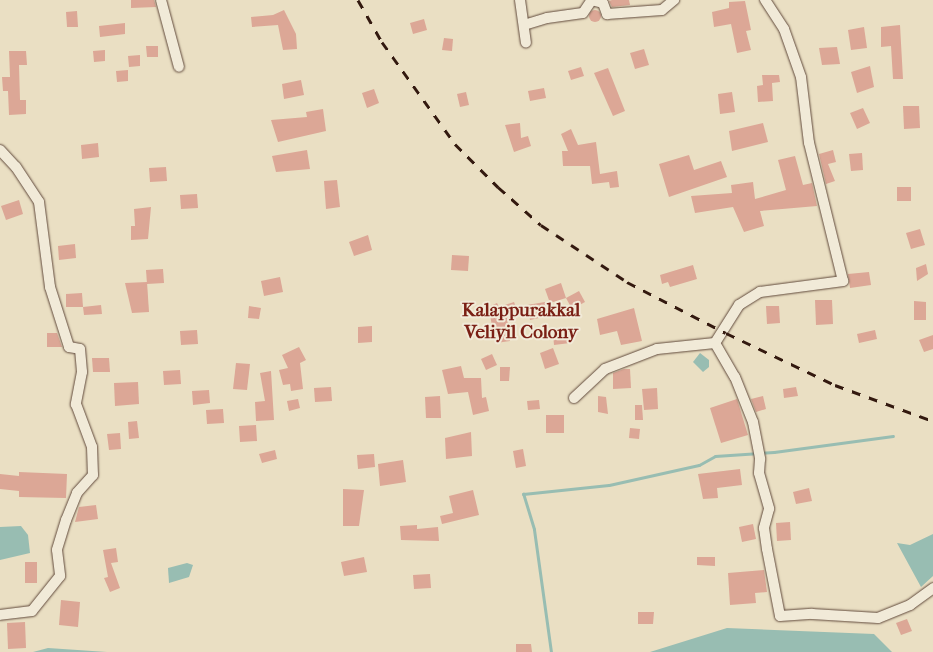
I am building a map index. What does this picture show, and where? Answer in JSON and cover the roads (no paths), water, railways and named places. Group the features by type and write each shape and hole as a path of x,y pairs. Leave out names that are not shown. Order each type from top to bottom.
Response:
{"street":[{"path":"162,0 179,67"},
{"path":"520,0 526,43"},
{"path":"524,25 547,18 582,13 591,0 603,3 607,14 662,10 674,0"},
{"path":"715,343 739,305 760,292 843,281 834,253 818,173 809,143 801,77 784,29 765,0"},
{"path":"0,150 16,167 38,202 50,287 69,347 80,349 82,372 76,404 92,448 93,475 77,493 57,550 60,576 32,612 0,615"},
{"path":"574,398 606,369 657,349 715,343"},
{"path":"715,343 735,377 753,422 760,473 769,509 764,528 780,616 812,614 878,618 910,605 933,588"}],"water":[{"path":"700,353 709,360 709,367 703,372 693,362"},
{"path":"21,526 28,535 30,553 0,560 0,527"},
{"path":"933,534 933,576 921,587 897,543 910,545"},
{"path":"187,563 193,565 189,577 169,583 168,568"},
{"path":"727,628 874,634 892,652 650,652"},
{"path":"48,648 107,652 33,652"}],"waterway":[{"path":"551,652 534,529 523,494 609,485 699,465 715,456 774,452 893,436"}],"railway":[{"path":"358,0 382,42 455,144 498,187 541,225 627,282 726,333 835,385 933,421"}],"district":[{"name":"Kalappurakkal Veliyil Colony","path":"521,322"}]}
